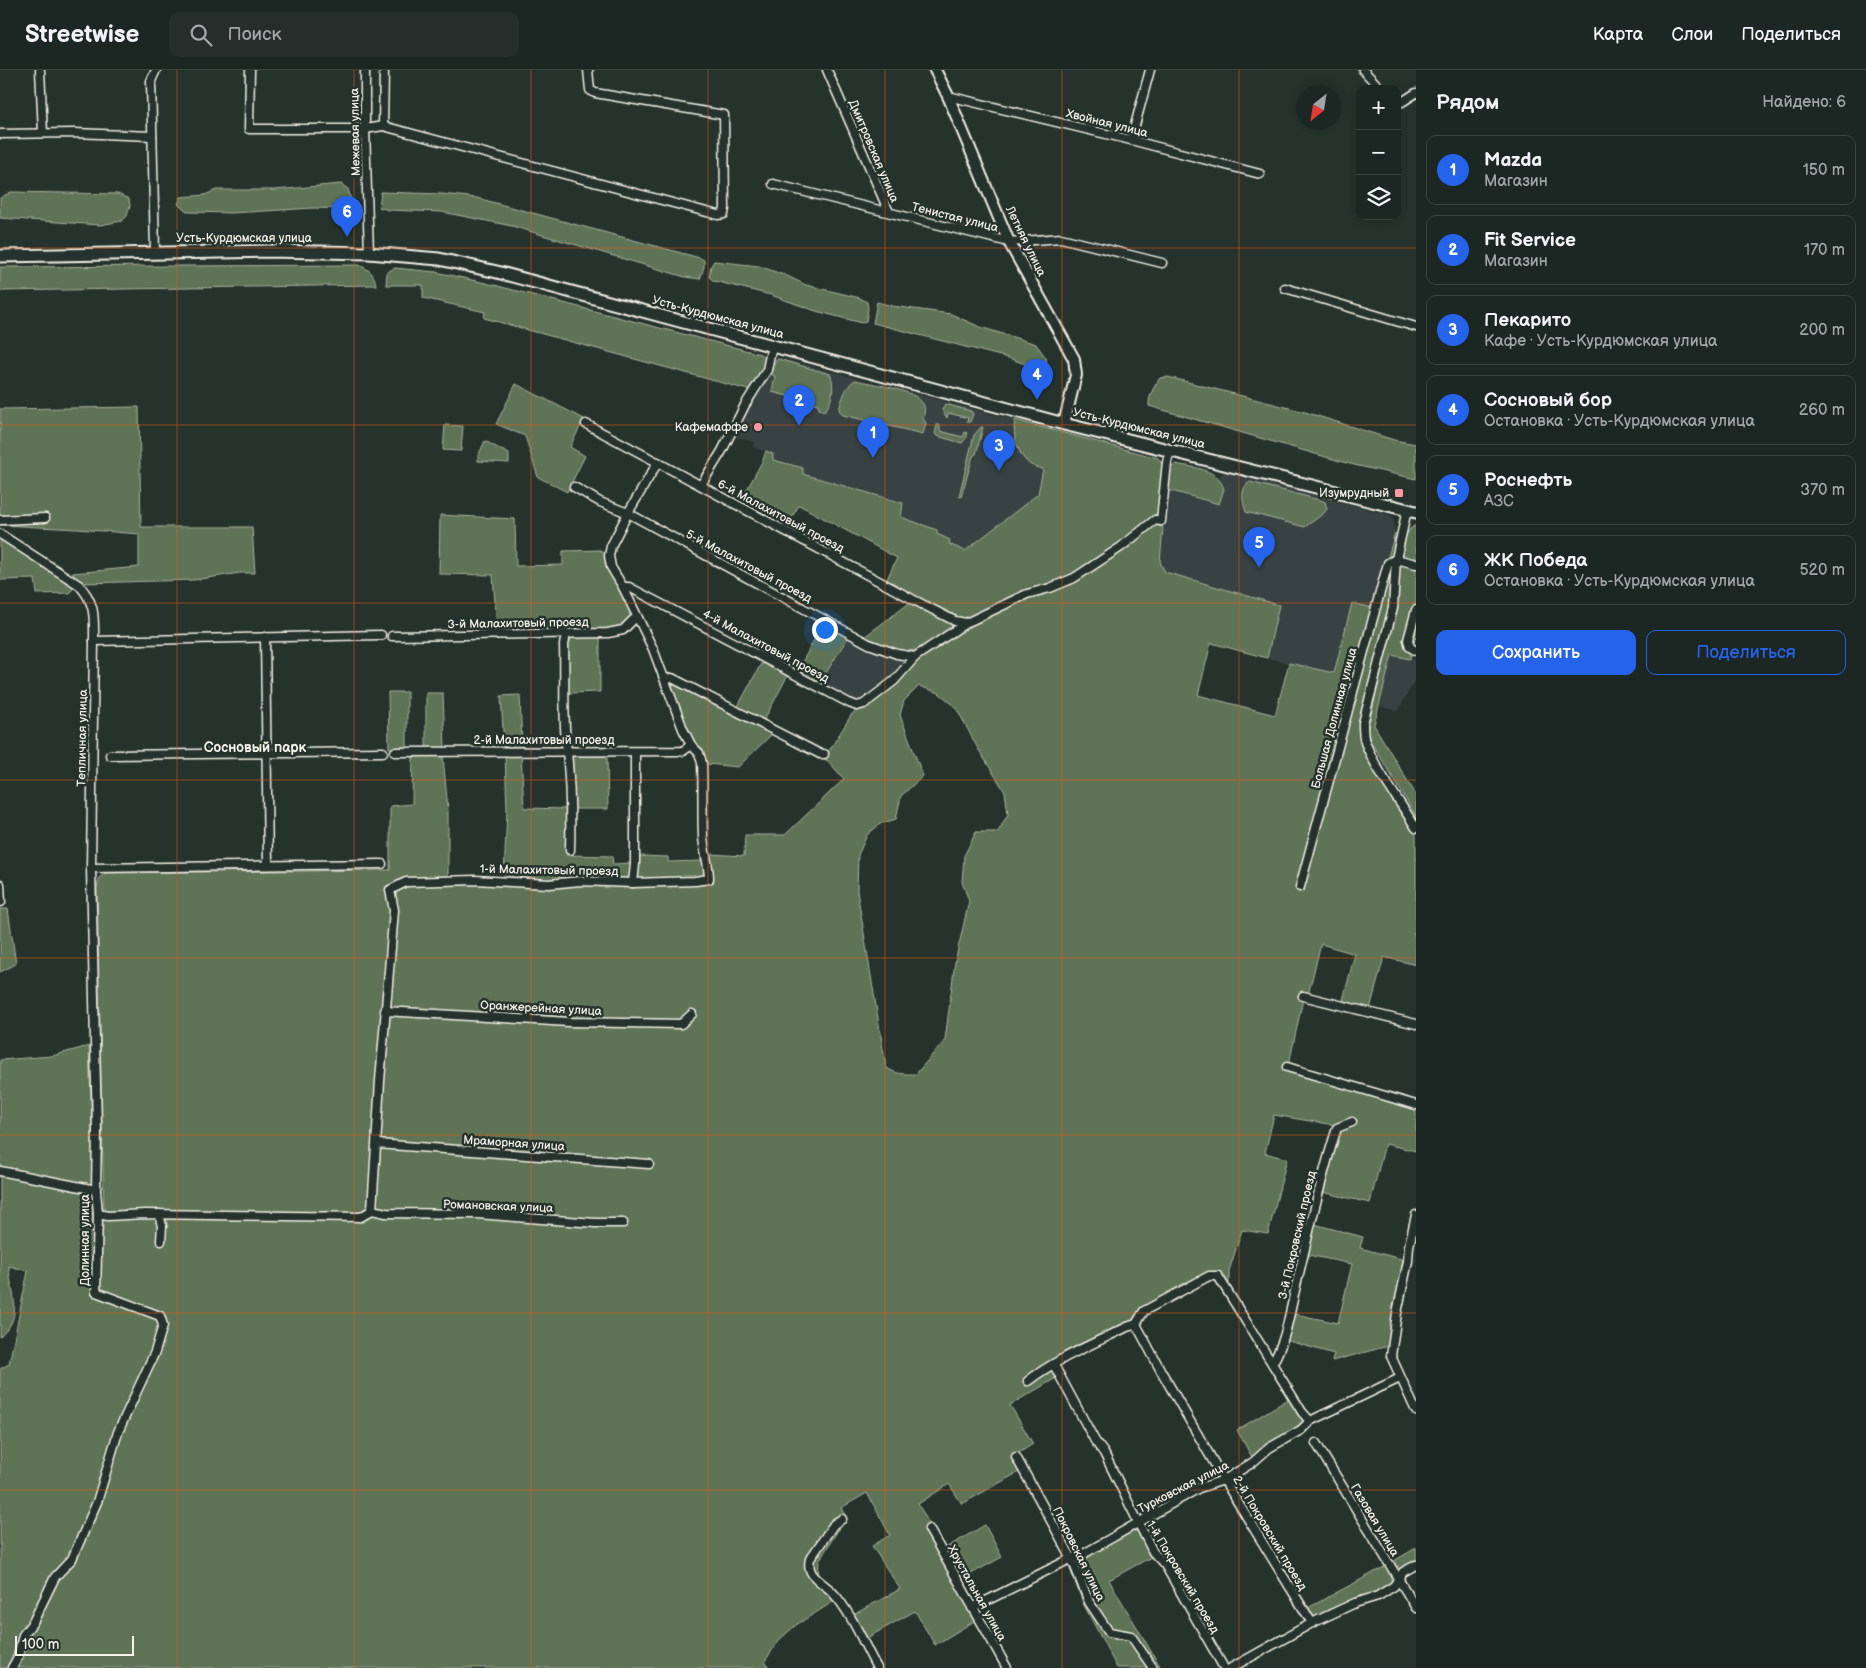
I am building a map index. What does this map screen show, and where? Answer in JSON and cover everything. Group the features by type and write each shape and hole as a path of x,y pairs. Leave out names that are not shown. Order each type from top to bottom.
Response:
{"main road":[{"name":"Усть-Курдюмская улица","path":"0,256 154,252 321,251 439,259 497,272 1064,424 1411,511"}],"street":[{"path":"40,70 43,134"},
{"path":"154,252 152,81 156,70"},
{"path":"250,70 249,129 365,129 383,126 724,214 724,115 595,93 590,90 588,70"},
{"name":"Межевая улица","path":"365,70 369,253"},
{"path":"383,126 384,70"},
{"name":"Дмитровская улица","path":"827,70 888,212"},
{"name":"Летняя улица","path":"935,70 948,96 1009,242 1074,359 1076,375 1064,424"},
{"path":"1130,140 1150,70"},
{"path":"1363,70 1377,85"},
{"path":"1401,102 1416,93"},
{"name":"Хвойная улица","path":"948,96 1260,174"},
{"path":"0,134 152,136"},
{"name":"Тенистая улица","path":"773,184 1009,242 1061,238 1162,263"},
{"path":"1285,288 1416,327"},
{"path":"701,486 722,451 745,405 767,370 772,345"},
{"name":"6-й Малахитовый проезд","path":"586,424 914,600 956,621 966,623"},
{"path":"915,657 966,623 1027,594 1050,588 1074,578 1122,547 1155,520 1161,520 1170,450"},
{"path":"658,462 628,513 611,546 609,556 611,567 623,587 665,678 683,729 691,745"},
{"name":"5-й Малахитовый проезд","path":"574,487 600,502 628,513 870,644 897,654 915,657"},
{"name":"Большая Долинная улица","path":"1411,511 1396,559 1393,608 1363,723 1363,731 1365,742 1375,761 1416,828"},
{"path":"0,520 45,518"},
{"name":"Тепличная улица","path":"0,534 79,585 88,594 93,611 92,884"},
{"path":"1396,559 1416,564"},
{"name":"Большая Долинная улица","path":"1300,887 1388,563 1396,559"},
{"name":"4-й Малахитовый проезд","path":"623,587 629,587 857,706 864,704 894,681 915,657"},
{"path":"1416,610 1408,640 1410,647 1416,651"},
{"name":"3-й Малахитовый проезд","path":"392,636 566,634 623,630 633,620 638,618"},
{"path":"566,634 564,655 571,811 570,850"},
{"path":"94,641 382,635"},
{"path":"265,637 268,865"},
{"path":"665,678 672,678 820,754 824,754"},
{"name":"2-й Малахитовый проезд","path":"395,752 683,751 691,745"},
{"name":"1-й Малахитовый проезд","path":"386,1011 394,910 390,890 406,882 475,880 549,884 580,881 634,883 709,879 709,866 706,861 703,836 702,763 699,753 691,745"},
{"path":"110,755 383,752"},
{"path":"634,752 634,883"},
{"path":"91,868 382,864"},
{"path":"0,884 1,902"},
{"name":"Долинная улица","path":"12,1668 18,1657 23,1635 33,1622 56,1577 72,1559 97,1502 118,1432 155,1352 163,1325 160,1316 96,1292 98,1214 96,1190 97,1130 92,884"},
{"path":"1303,996 1416,1024"},
{"path":"98,1214 108,1216 159,1214 361,1217 372,1210 386,1011"},
{"name":"Оранжерейная улица","path":"386,1011 569,1022 681,1024 692,1014"},
{"path":"1287,1067 1416,1105"},
{"name":"3-й Покровский проезд","path":"1273,1362 1288,1319 1325,1164 1337,1128 1352,1122"},
{"name":"Мраморная улица","path":"377,1144 649,1164"},
{"path":"0,1171 96,1190"},
{"name":"Романовская улица","path":"372,1210 386,1213 477,1214 595,1223 623,1223"},
{"path":"159,1214 162,1226 161,1241"},
{"path":"1416,1215 1391,1356 1416,1411"},
{"path":"1028,1382 1038,1373 1136,1324 1144,1311 1209,1276 1218,1276 1273,1362 1302,1412 1310,1421"},
{"name":"2-й Покровский проезд","path":"1136,1324 1224,1480 1312,1623"},
{"name":"1-й Покровский проезд","path":"1054,1365 1095,1441 1104,1453 1153,1552 1165,1564 1224,1668"},
{"name":"Турковская улица","path":"972,1608 1080,1556 1199,1488 1224,1480 1252,1463 1270,1448 1301,1430 1310,1421 1400,1378"},
{"name":"Газовая улица","path":"1316,1443 1416,1608"},
{"name":"Покровская улица","path":"1016,1457 1072,1559 1089,1602 1109,1632 1131,1636 1153,1668"},
{"path":"842,1519 834,1524 810,1559 809,1571 840,1600 877,1668"},
{"name":"Хрустальная улица","path":"929,1529 1007,1668"},
{"path":"1232,1668 1312,1623 1355,1603 1378,1596 1394,1586 1403,1572 1416,1565"}],"shaded area":[{"path":"776,357 1015,420 1014,426 1029,464 1043,469 1038,494 965,551 949,544 937,534 936,530 901,517 903,503 802,474 803,468 773,460 773,454 753,447 754,442 733,436 749,406 761,390"},
{"path":"1226,471 1390,515 1394,521 1395,533 1372,609 1352,603 1334,674 1267,658 1279,605 1165,572 1160,562 1168,490 1204,500 1222,482 1218,477"},
{"path":"849,636 902,661 902,665 892,678 863,701 857,703 819,684"},
{"path":"1392,654 1416,660 1416,678 1398,711 1379,706"}],"green space":[{"path":"341,184 348,189 352,203 346,209 314,208 232,213 188,212 178,204 181,197 205,195 216,190 275,190"},
{"path":"11,192 118,194 129,199 130,206 127,216 122,221 100,225 0,218 0,198"},
{"path":"381,192 442,194 477,198 700,258 704,260 704,267 700,279 685,277 512,226 442,212 388,210 379,207"},
{"path":"714,261 759,266 806,285 860,298 867,302 866,321 862,323 816,311 771,295 714,281 709,277"},
{"path":"359,265 371,272 376,285 0,291 0,267"},
{"path":"395,268 436,272 490,284 760,354 766,358 763,370 752,391 484,318 485,312 423,298 423,285 386,285 387,272"},
{"path":"877,302 892,306 951,314 980,327 1036,344 1046,358 1047,365 1037,368 1008,358 873,323"},
{"path":"778,359 830,374 832,378 832,393 829,404 824,411 819,409 818,404 772,392 775,376 770,374 772,365"},
{"path":"1168,377 1305,412 1394,440 1416,444 1416,479 1350,464 1149,406 1154,387 1160,378"},
{"path":"855,380 902,391 918,399 924,408 923,419 926,423 923,434 843,415 839,410 843,398 846,390"},
{"path":"516,384 584,419 570,447 585,456 567,492 538,477 525,436 496,424"},
{"path":"945,404 971,411 973,414 970,422 967,422 968,418 948,413 947,418 942,410"},
{"path":"139,407 141,527 252,527 255,573 240,573 194,580 82,584 70,577 73,573 139,567 139,534 0,525 0,409"},
{"path":"1015,420 1158,458 1163,465 1161,501 1158,511 1151,520 1110,552 1063,579 1017,594 984,613 975,616 956,618 886,581 897,558 799,505 786,528 740,502 766,451 773,454 773,460 803,468 803,474 903,503 901,517 937,530 937,534 950,540 949,544 965,551 1038,494 1043,469 1031,465 1019,451 1014,432"},
{"path":"445,425 463,426 461,451 443,450"},
{"path":"937,425 940,425 940,431 963,437 965,432 967,437 962,443 937,436 935,434"},
{"path":"983,427 976,454 973,456 961,497 959,496 974,435"},
{"path":"485,441 509,454 509,463 478,461 478,456"},
{"path":"1176,464 1198,468 1216,477 1224,489 1219,504 1168,490 1169,469"},
{"path":"1250,482 1320,500 1325,502 1327,509 1305,527 1246,512 1243,491"},
{"path":"440,515 515,519 516,566 563,565 563,551 600,550 606,555 607,568 629,608 630,616 623,627 609,629 497,631 493,575 439,574"},
{"path":"1154,525 1163,527 1160,562 1165,572 1279,605 1267,658 1211,643 1198,695 1275,715 1289,663 1334,673 1352,603 1373,608 1395,533 1390,609 1361,723 1372,763 1416,835 1416,931 1413,933 1416,938 1416,965 1384,957 1370,1009 1343,1000 1355,954 1321,944 1309,991 1303,999 1289,1064 1416,1103 1416,1151 1385,1144 1370,1203 1322,1192 1336,1137 1334,1125 1274,1115 1265,1153 1287,1159 1268,1234 1242,1230 1229,1271 1229,1287 1224,1278 1217,1273 1209,1272 1143,1307 1134,1321 1050,1364 1056,1378 1010,1405 1033,1444 1011,1458 1019,1472 962,1504 949,1484 918,1504 944,1549 985,1525 1002,1557 960,1580 972,1602 967,1605 976,1620 935,1645 915,1611 865,1639 853,1615 900,1589 872,1546 890,1535 867,1493 841,1508 846,1517 819,1561 818,1577 836,1600 796,1625 779,1640 765,1661 769,1668 0,1668 0,1369 9,1364 28,1271 9,1266 14,1314 7,1330 0,1337 0,1060 52,1056 89,1046 95,1218 323,1218 104,1214 97,888 99,878 105,873 390,870 390,806 412,804 413,756 443,756 448,811 448,877 504,877 507,809 505,754 521,755 524,808 568,809 566,855 612,856 613,864 632,863 638,856 668,857 668,862 701,861 700,836 707,835 709,854 744,856 745,835 785,835 844,779 824,759 852,714 888,690 918,659 978,621 1028,598 1073,582 1095,570 1124,550","holes":["919,686 939,693 956,707 977,747 1005,792 1008,814 998,832 976,832 964,856 962,882 969,901 955,962 945,1040 916,1074 904,1074 897,1073 886,1067 857,891 858,855 867,835 880,824 896,819 901,796 923,776 900,715 904,701"]},
{"path":"1416,525 1416,634 1410,659 1392,655 1374,725 1416,795 1416,816 1370,740 1367,731 1397,609 1401,553 1405,537 1410,529"},
{"path":"0,538 75,587 69,593 37,594 35,579 0,580"},
{"path":"911,602 953,624 952,629 928,644 910,651 891,649 864,637"},
{"path":"823,623 849,636 819,684 797,672"},
{"path":"575,636 600,636 600,692 568,693 567,646 571,638"},
{"path":"762,662 788,675 763,722 737,708"},
{"path":"670,682 773,733 738,767 707,764 682,719 669,685"},
{"path":"388,692 407,692 407,748 389,748"},
{"path":"426,693 443,693 445,748 426,748"},
{"path":"520,695 522,748 504,748 501,696"},
{"path":"575,754 607,755 608,809 574,809 571,760"},
{"path":"0,909 8,909 16,964 0,972"},
{"path":"1314,1224 1363,1237 1360,1248 1405,1260 1388,1346 1332,1361 1334,1354 1285,1340 1295,1314 1338,1323 1352,1264 1308,1255"},
{"path":"1290,1398 1304,1420 1302,1425 1253,1459 1237,1430"},
{"path":"1132,1531 1137,1531 1141,1534 1153,1556 1109,1580 1161,1668 1117,1668 1084,1605 1068,1564"},
{"path":"1416,1548 1416,1561 1404,1568 1395,1566 1392,1562"},
{"path":"1386,1566 1391,1582 1386,1588 1319,1617 1314,1617 1306,1609"}],"place":[{"name":"ЖК Победа","path":"347,237"},
{"name":"Сосновый бор","path":"1037,400"},
{"name":"Fit Service","path":"799,426"},
{"name":"Кафемаффе","path":"758,427"},
{"name":"Mazda","path":"873,458"},
{"name":"Пекарито","path":"999,471"},
{"name":"Изумрудный","path":"1399,493"},
{"name":"Роснефть","path":"1259,568"}],"district":[{"name":"Сосновый парк","path":"255,747"}]}
